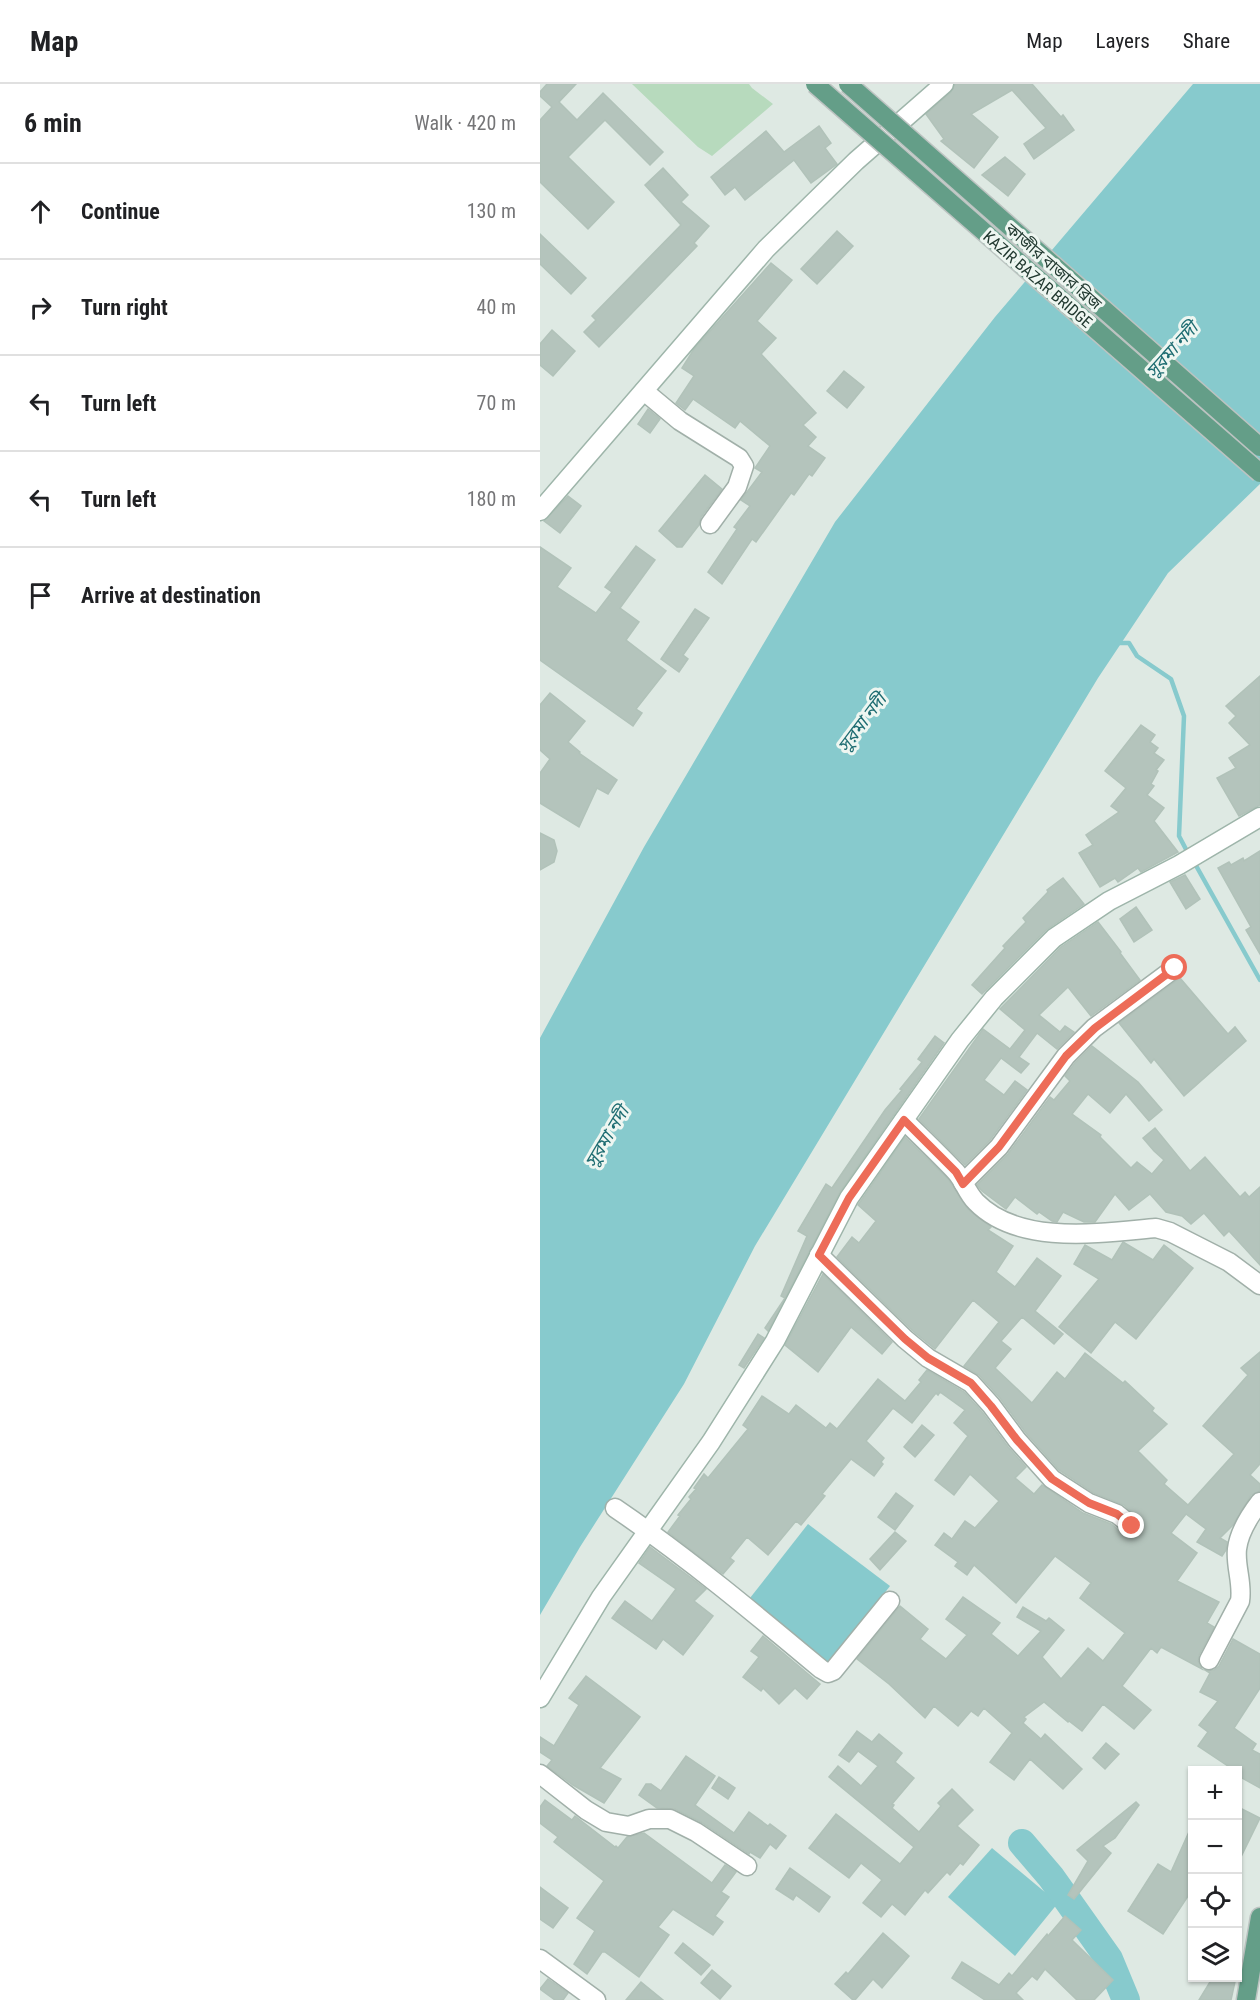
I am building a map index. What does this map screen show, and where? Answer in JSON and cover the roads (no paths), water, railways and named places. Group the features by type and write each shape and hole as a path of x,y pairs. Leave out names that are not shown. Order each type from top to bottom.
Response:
{"main road":[{"name":"KAZIR BAZAR BRIDGE","path":"815,84 1260,473"},
{"name":"কাজীর বাজার ব্রিজ","path":"848,84 1260,447"},
{"path":"1246,2000 1260,1917"}],"street":[{"path":"540,511 766,249 856,161 944,84"},
{"path":"644,392 690,427 739,458 744,466 737,487 710,524"},
{"path":"540,1698 602,1597 711,1442 775,1341 849,1198 960,1040 994,998 1054,938 1109,901 1179,865 1260,817"},
{"path":"963,1184 999,1147 1066,1056 1095,1028 1175,968"},
{"path":"904,1120 956,1172 968,1194 977,1204 998,1218 1022,1228 1069,1233 1156,1228 1170,1232 1229,1262 1260,1285"},
{"path":"819,1255 905,1339 928,1358 971,1383 1052,1479 1089,1503 1117,1514 1132,1526"},
{"path":"1209,1660 1240,1601 1242,1591 1236,1550 1240,1535 1260,1502"},
{"path":"615,1508 745,1606 828,1673 833,1671 890,1601"},
{"path":"540,1774 586,1810 606,1821 628,1827 649,1819 670,1819 696,1832 747,1866"},
{"path":"540,1959 596,2000"}],"water":[{"name":"সুরমা নদী","path":"1193,84 1260,84 1260,484 1168,573 1098,678 755,1246 684,1384 580,1547 540,1615 540,1038 644,847 835,522 995,317"},
{"path":"808,1524 890,1586 826,1670 750,1598"},
{"path":"992,1848 1058,1903 1015,1956 948,1897"}],"waterway":[{"path":"1116,643 1129,643 1137,656 1171,679 1184,716 1179,836 1189,855"},
{"path":"1194,862 1260,980"},
{"path":"1022,1843 1051,1877 1109,1959 1126,2000"}]}
